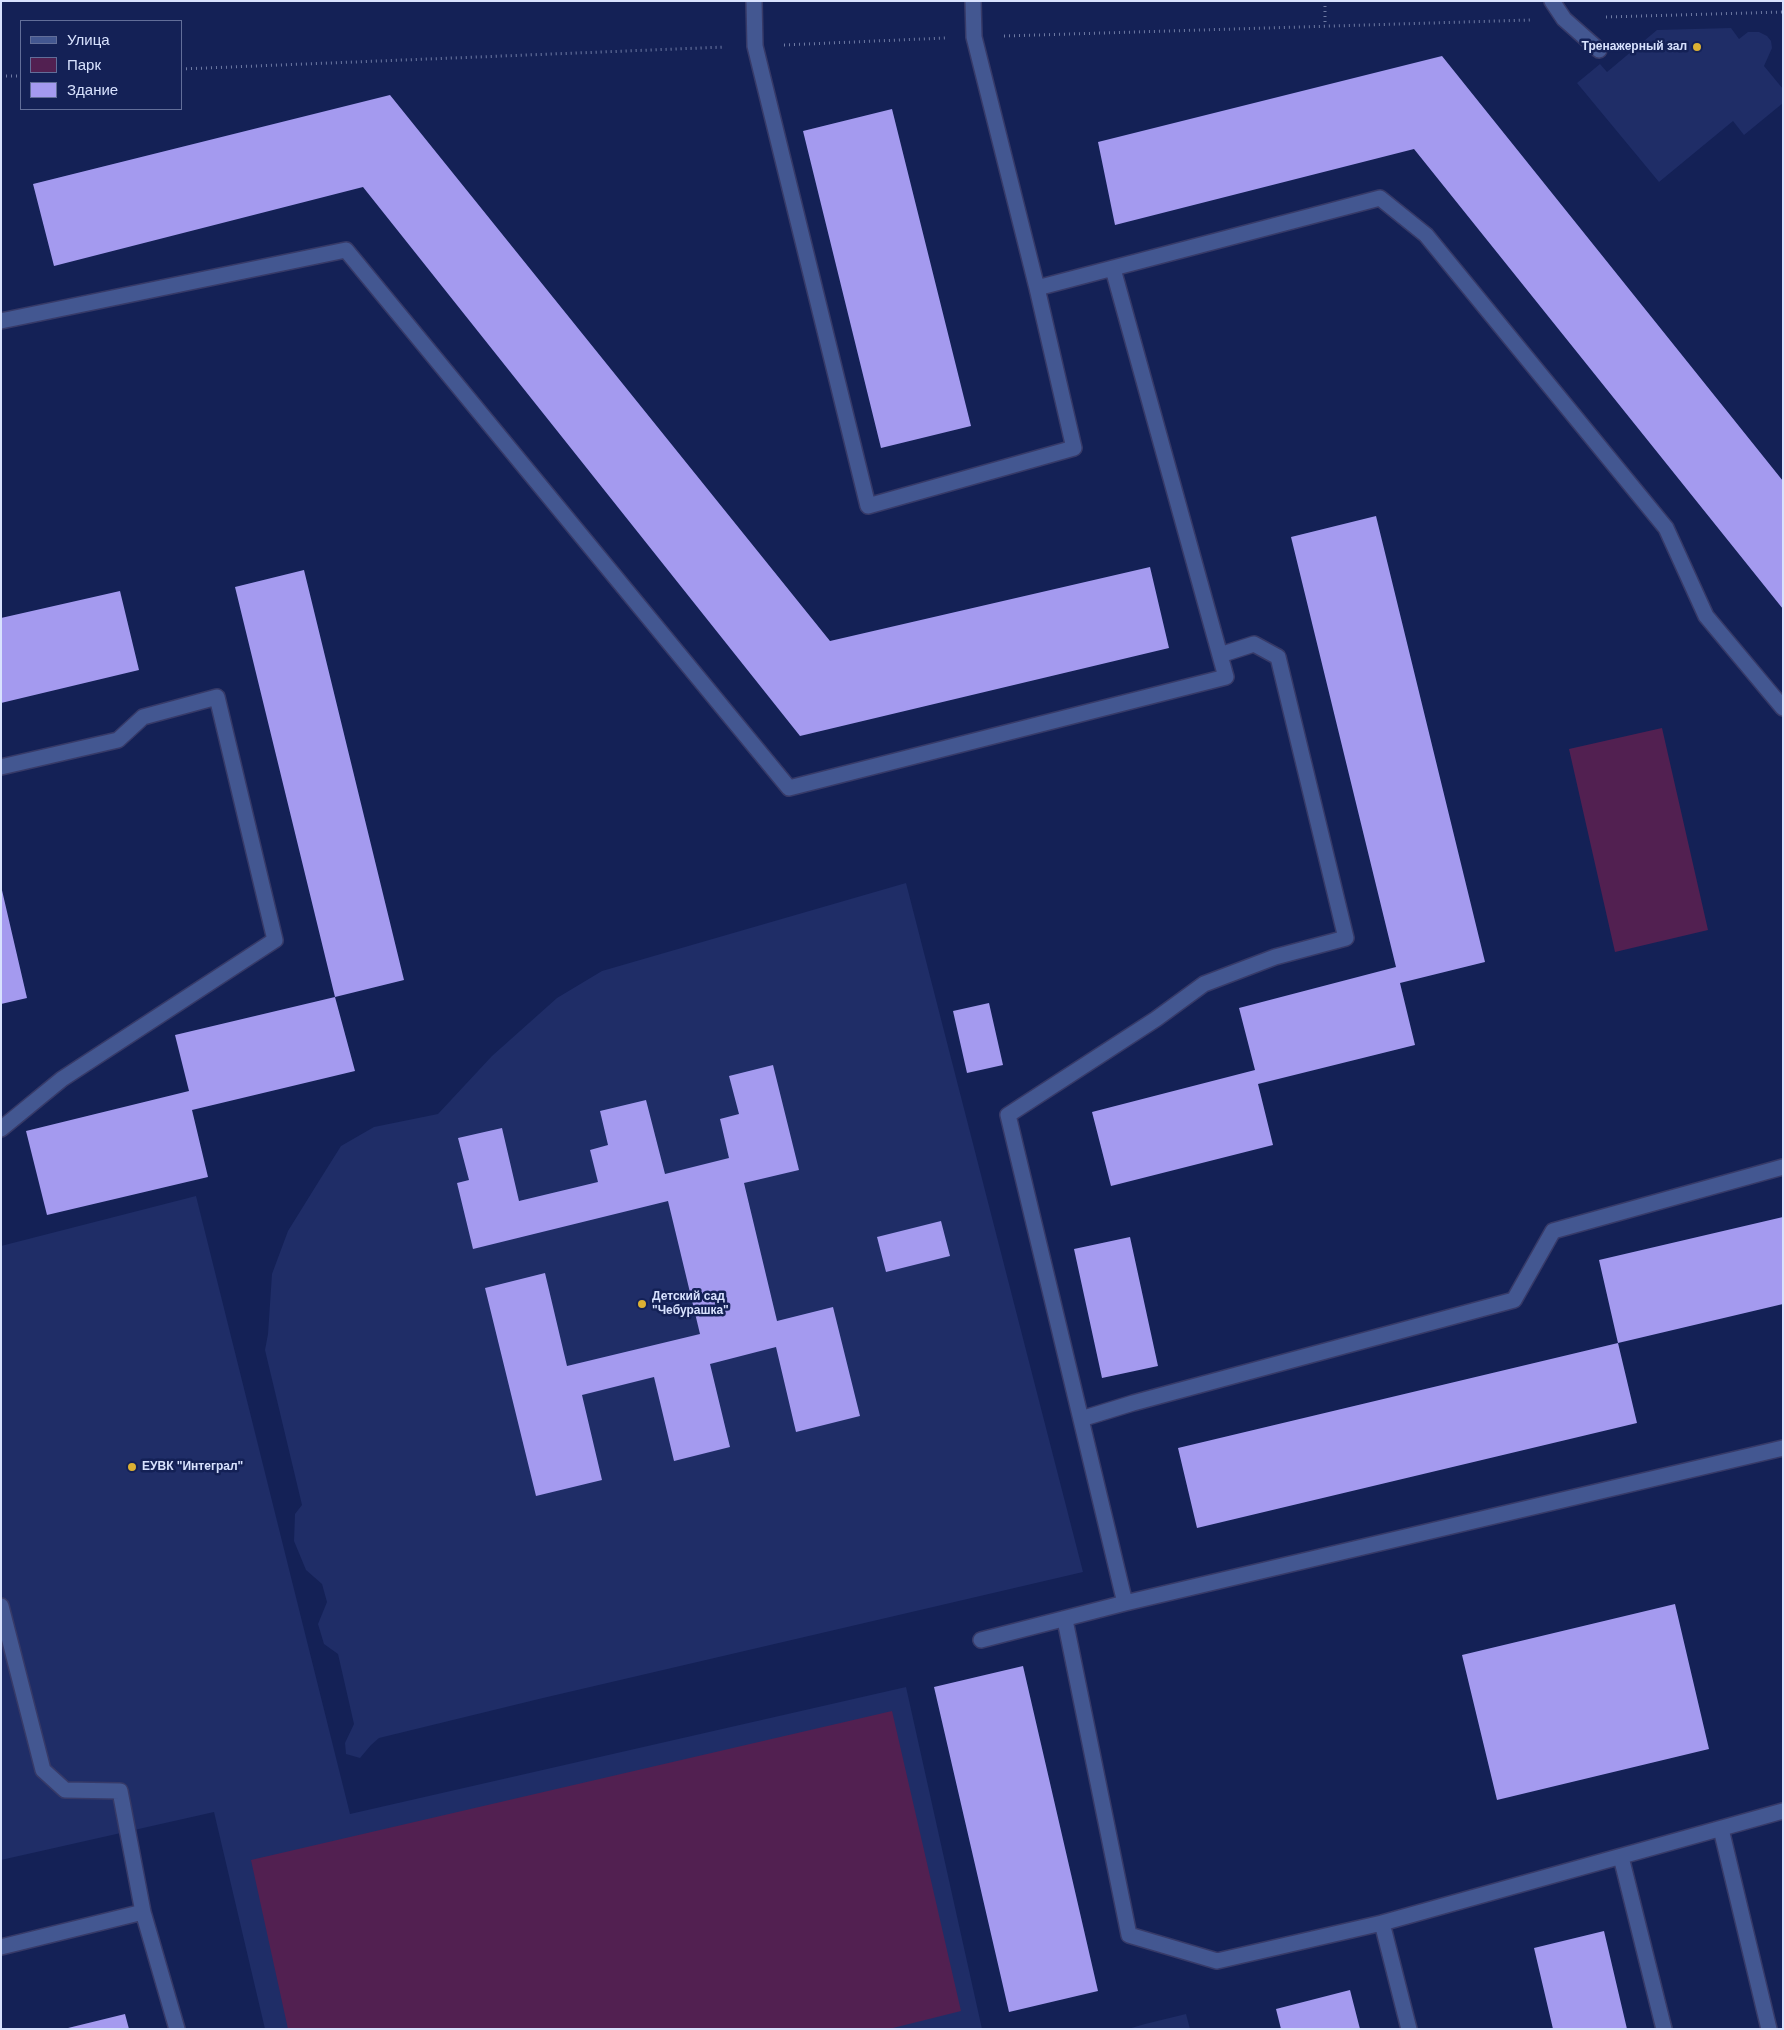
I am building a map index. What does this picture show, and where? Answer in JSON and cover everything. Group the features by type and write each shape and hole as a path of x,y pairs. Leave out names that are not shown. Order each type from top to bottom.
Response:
{"lane":[{"path":"754,1 754,46 868,506 1074,448 1037,288 974,37 973,1"},
{"path":"1552,1 1564,19 1599,50"},
{"path":"1037,288 1380,198 1426,235 1666,528 1706,616 1783,708"},
{"path":"1,322 346,250 789,788 1226,677 1113,268"},
{"path":"1125,1603 1008,1115 1156,1019 1204,984 1275,957 1346,938 1278,657 1254,644 1220,655"},
{"path":"1,767 118,740 143,717 217,697 275,940 62,1079 1,1129"},
{"path":"1081,1420 1142,1401 1514,1300 1553,1232 1783,1167"},
{"path":"981,1640 1065,1620 1125,1603 1783,1448"},
{"path":"1,1606 44,1770 66,1790 120,1791 143,1912 177,2029"},
{"path":"1065,1620 1129,1936 1217,1961 1382,1923 1783,1811"},
{"path":"1721,1829 1769,2029"},
{"path":"1621,1857 1664,2029"},
{"path":"1,1947 143,1912"},
{"path":"1382,1923 1409,2029"}],"path":[{"path":"1324,1 1325,26"},
{"path":"1,76 20,76"}],"shaded area":[{"path":"1731,28 1739,39 1748,32 1759,32 1767,36 1771,41 1772,48 1764,66 1783,89 1783,103 1744,135 1733,121 1659,182 1577,83 1600,64 1607,72 1657,30"},
{"name":"Детский сад \"Чебурашка\"","path":"906,883 1083,1572 379,1738 360,1758 346,1754 345,1743 354,1724 338,1654 324,1644 318,1624 327,1602 322,1584 306,1570 294,1541 295,1514 302,1505 265,1350 268,1334 272,1274 288,1231 341,1146 374,1127 438,1114 492,1056 557,998 602,971"},
{"name":"ЕУВК \"Интеграл\"","path":"196,1196 350,1814 906,1687 982,2029 265,2029 214,1812 1,1860 1,1246"},
{"path":"1186,2014 1190,2029 1128,2029 1145,2024"}],"green space":[{"path":"1662,728 1708,930 1615,952 1569,749"},
{"path":"892,1711 961,2011 889,2029 288,2029 251,1860"}],"building":[{"path":"1442,56 1783,481 1783,609 1414,149 1115,225 1098,142"},
{"path":"390,95 830,641 1150,567 1169,648 800,736 363,187 54,266 33,184"},
{"path":"892,109 971,426 881,448 803,131"},
{"path":"1376,516 1485,962 1400,983 1415,1045 1258,1084 1273,1145 1111,1186 1092,1112 1255,1070 1239,1008 1396,967 1291,537"},
{"path":"304,570 404,980 335,997 235,587"},
{"path":"120,591 139,670 1,703 1,618"},
{"path":"1,886 27,998 1,1004"},
{"path":"335,997 355,1071 192,1110 208,1177 47,1215 26,1131 189,1091 175,1035"},
{"path":"989,1003 1003,1065 967,1073 953,1011"},
{"path":"773,1065 799,1170 744,1183 777,1321 833,1307 860,1416 796,1432 776,1347 710,1364 730,1447 674,1461 654,1377 582,1395 602,1480 536,1496 485,1288 545,1273 567,1366 700,1334 668,1201 473,1249 457,1183 469,1180 458,1138 502,1128 519,1201 598,1182 590,1150 608,1145 600,1111 646,1100 665,1174 729,1158 720,1119 739,1114 729,1076"},
{"path":"1783,1217 1783,1304 1618,1343 1599,1260"},
{"path":"941,1221 950,1256 886,1272 877,1237"},
{"path":"1130,1237 1158,1366 1102,1378 1074,1249"},
{"path":"1618,1343 1637,1423 1197,1528 1178,1448"},
{"path":"1675,1604 1709,1749 1497,1800 1462,1655"},
{"path":"1023,1666 1098,1991 1009,2012 934,1687"},
{"path":"1604,1931 1627,2029 1553,2029 1534,1948"},
{"path":"1350,1990 1360,2029 1281,2029 1276,2009"},
{"path":"125,2014 129,2029 68,2029 68,2028"}],"place":[{"name":"Тренажерный зал","path":"1697,47"},
{"name":"Детский сад \"Чебурашка\"","path":"642,1304"},
{"name":"ЕУВК \"Интеграл\"","path":"132,1467"}]}
